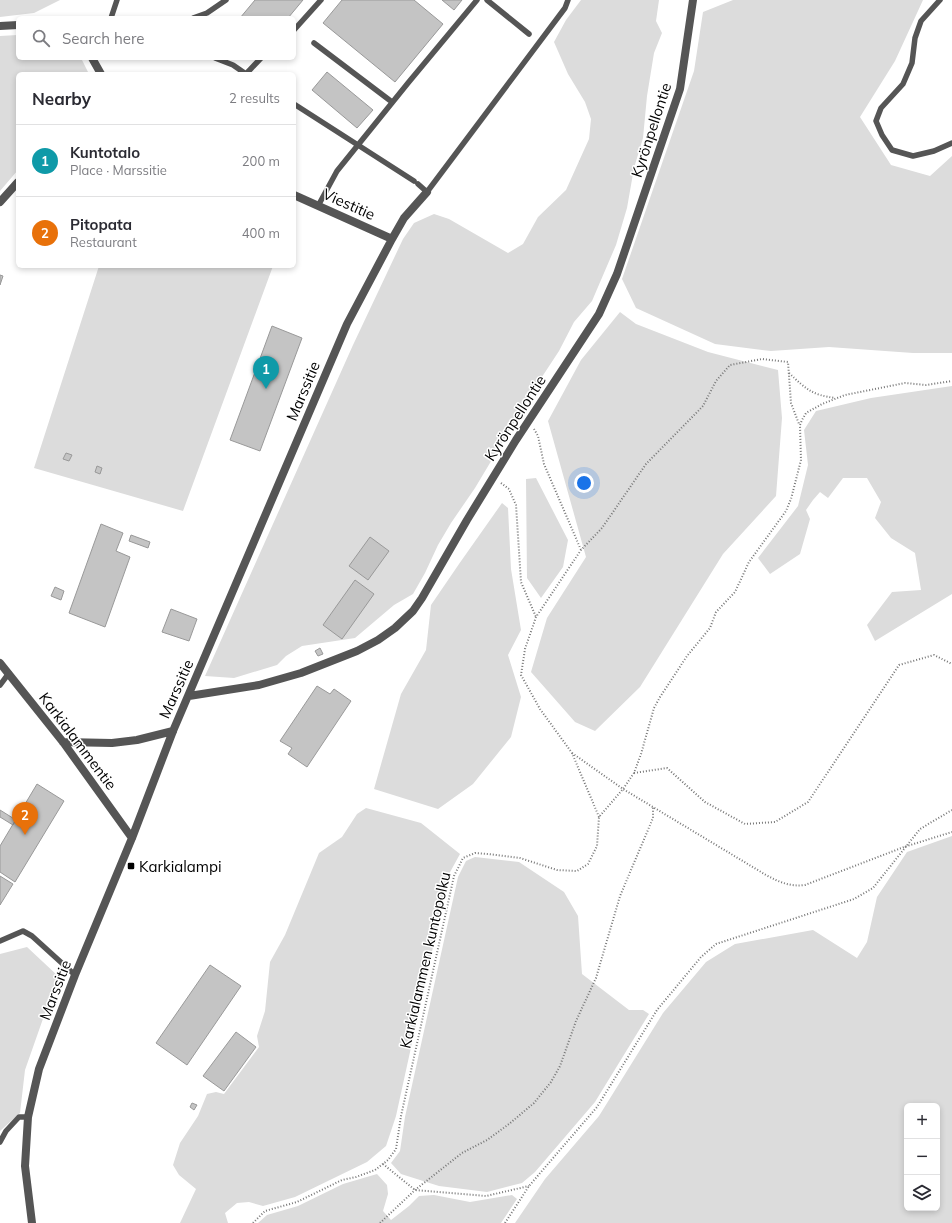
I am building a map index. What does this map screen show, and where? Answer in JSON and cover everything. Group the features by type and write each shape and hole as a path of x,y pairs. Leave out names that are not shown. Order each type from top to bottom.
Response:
{"street":[{"name":"Kyrönpellontie","path":"189,696 259,685 301,673 357,651 378,640 395,628 413,611 494,477 599,314 617,274 680,89 693,0"},
{"path":"0,26 16,25"},
{"path":"93,60 100,72"},
{"path":"0,202 16,184"},
{"name":"Marssitie","path":"32,1223 25,1166 28,1117 39,1069 75,975 132,838 173,731 347,324 404,218 428,192"},
{"name":"Viestitie","path":"296,196 392,239"},
{"name":"Karkialammentie","path":"0,663 63,742 132,838"},
{"path":"63,742 112,743 137,740 173,731"}],"lane":[{"path":"112,16 117,0"},
{"path":"199,16 207,13 226,0"},
{"path":"296,28 321,0"},
{"path":"318,206 337,172 392,102 477,0"},
{"path":"487,0 529,34"},
{"path":"296,105 387,163 428,192 565,8 568,0"},
{"path":"940,0 921,21 915,38 912,63 903,84 881,108 876,121 882,135 892,150 913,156 934,151 952,143"},
{"path":"314,43 392,102"},
{"path":"220,60 233,65 243,72"},
{"path":"248,72 259,60"},
{"path":"0,685 8,673"},
{"path":"0,941 23,931 32,936 75,975"},
{"path":"0,1142 6,1132 19,1117 28,1117"}],"path":[{"path":"762,359 788,362 791,403 800,425 801,460 791,499 786,511 749,562 735,592 716,612 710,628 687,656 660,697 654,708 634,773 623,789 599,817 572,753 540,709 521,675 525,649 536,617 581,550 602,528 646,464 703,406 716,381 730,365 762,359"},
{"path":"789,372 804,388 821,396 837,398"},
{"path":"800,425 806,413 845,395 905,383 926,385 952,381"},
{"path":"530,420 538,436 544,464 581,550"},
{"path":"494,477 509,489 516,505 521,582 536,617"},
{"path":"634,773 667,768 705,802 745,824 775,822 808,802 899,665 934,655 952,664"},
{"path":"572,753 623,789 780,883 796,887 805,885 904,847 952,832"},
{"path":"380,1223 415,1190 462,1153 487,1140 509,1124 534,1103 551,1082 560,1066 576,1021 596,978 620,896 654,818 653,807"},
{"path":"505,1223 529,1186 597,1107 657,1010 701,957 716,944 854,899 873,888 904,847 920,829 952,810"},
{"name":"Karkialammen kuntopolku","path":"253,1223 265,1211 297,1202 342,1180 375,1170 388,1160 396,1149 401,1116 454,876 463,858 475,853 488,854 520,858 557,870 577,871 588,864 597,846 599,817"},
{"path":"383,1164 415,1190 486,1196 529,1186"}],"shaded area":[{"path":"0,0 60,0 34,13 0,17"},
{"path":"581,0 659,0 656,21 662,33 654,53 647,96 643,138 634,168 627,208 616,245 592,301 574,322 559,351 536,386 475,488 451,523 413,594 394,605 355,638 302,646 286,656 277,665 234,678 205,676 353,345 403,239 414,223 434,214 449,219 508,253 523,244 538,217 566,190 589,139 591,119 585,102 568,74 554,42 566,20"},
{"path":"733,0 923,0 895,61 860,117 891,165 930,176 952,156 952,353 913,353 829,347 771,351 715,344 636,308 622,279 694,71 703,12"},
{"path":"16,35 16,60 82,60 88,72 16,72 16,172 0,191 0,36"},
{"path":"98,268 272,268 183,511 34,468"},
{"path":"620,312 636,324 708,352 778,370 782,418 776,496 723,554 640,687 595,731 575,722 531,672 547,618 586,557 548,421 581,360"},
{"path":"952,386 952,594 875,641 867,625 892,592 921,590 915,553 891,538 875,518 881,502 867,478 843,478 828,498 820,492 806,510 810,519 800,554 770,574 758,558 798,506 808,465 804,430 816,411 871,398"},
{"path":"536,478 568,540 563,567 541,598 527,578 526,479"},
{"path":"502,503 508,508 511,569 521,630 508,655 521,697 511,737 473,784 438,809 374,789 401,694 426,650 431,605"},
{"path":"366,808 421,823 460,854 449,874 396,1116 386,1146 367,1162 295,1197 263,1206 249,1202 237,1203 225,1213 228,1223 180,1223 196,1189 179,1175 173,1165 180,1143 198,1116 207,1094 216,1092 224,1094 259,1047 257,1036 265,1011 270,962 285,935 319,853 342,837 357,814"},
{"path":"952,836 952,1223 515,1223 545,1179 599,1116 663,1013 706,962 735,944 813,930 857,958 867,942 877,897 907,852"},
{"path":"475,857 519,862 564,892 578,916 582,974 629,1010 643,1010 649,1014 595,1102 535,1172 522,1183 487,1192 439,1186 401,1174 391,1163 400,1151 405,1117 458,877 466,861"},
{"path":"27,947 58,976 25,1070 20,1113 0,1131 0,954"},
{"path":"377,1174 387,1185 388,1194 383,1211 391,1220 419,1196 434,1195 470,1202 512,1195 517,1199 501,1223 258,1223 267,1215 298,1206 343,1184"}],"building":[{"path":"255,0 303,0 290,16 242,16"},
{"path":"342,0 414,0 443,24 395,82 323,23"},
{"path":"442,0 462,0 454,10"},
{"path":"327,72 373,110 357,128 312,90"},
{"path":"0,275 3,276 0,285"},
{"path":"272,326 302,338 260,451 230,440"},
{"path":"66,453 72,455 69,461 63,459"},
{"path":"97,466 102,468 100,474 95,472"},
{"path":"101,524 123,533 116,551 130,557 105,627 69,613"},
{"path":"131,535 150,542 148,548 129,541"},
{"path":"370,537 389,551 368,580 349,566"},
{"path":"355,580 374,594 342,639 323,625"},
{"path":"55,587 64,591 61,600 51,596"},
{"path":"171,609 197,619 189,641 162,632"},
{"path":"320,648 323,654 318,656 315,651"},
{"path":"317,686 330,694 334,689 351,701 307,767 288,754 292,748 280,741"},
{"path":"37,784 64,801 15,882 0,872 0,846"},
{"path":"0,810 16,820 13,825 0,817"},
{"path":"0,876 13,884 0,905"},
{"path":"210,965 241,986 187,1065 156,1043"},
{"path":"236,1032 256,1047 224,1091 203,1076"},
{"path":"192,1103 197,1105 194,1110 190,1107"}],"place":[{"name":"Kuntotalo","path":"266,389"},
{"name":"Pitopata","path":"25,835"},
{"name":"Karkialampi","path":"131,866"}]}
